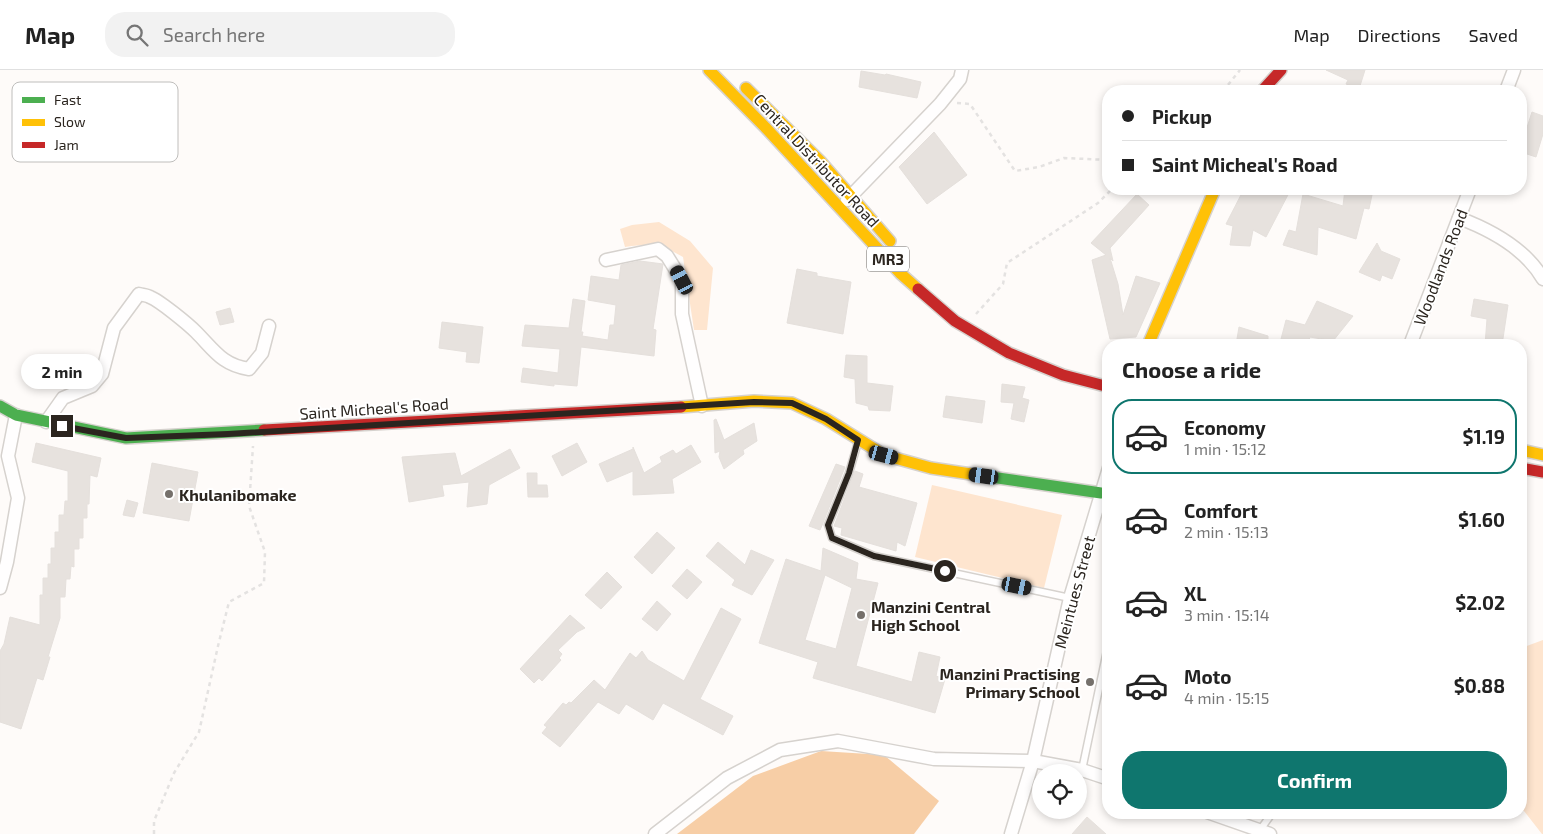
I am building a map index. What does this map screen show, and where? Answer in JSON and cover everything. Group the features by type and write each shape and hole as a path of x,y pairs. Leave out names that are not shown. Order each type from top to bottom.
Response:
{"main road":[{"name":"Central Distributor Road","path":"709,70 901,274 955,321 1009,353 1063,375 1102,385"},
{"path":"1267,85 1281,70"},
{"name":"Central Distributor Road","path":"740,82 780,119 852,195 900,252"},
{"path":"1151,339 1213,195"},
{"path":"973,318 1013,342 1058,360"},
{"name":"Saint Micheal's Road","path":"0,406 16,415 126,438 754,402 792,403 826,419 884,455 931,468 1101,493"},
{"path":"1527,451 1543,455"},
{"path":"1527,469 1543,472"}],"street":[{"path":"839,206 943,101 960,79 962,70"},
{"path":"1508,85 1514,70"},
{"name":"Woodlands Road","path":"1412,339 1468,195"},
{"path":"1459,218 1497,235 1532,262 1543,279"},
{"path":"606,260 658,249 673,264 682,280 682,314 702,406"},
{"path":"46,422 63,398 92,386 102,374 114,328 139,294 151,297 170,311 195,331 216,355 234,367 248,369 257,359 262,353 269,326"},
{"path":"0,588 3,558 18,498 4,458 16,415"},
{"name":"Meintues Street","path":"1011,834 1032,761 1070,598 1102,490"},
{"path":"655,834 727,778 780,750 838,741 934,758 1032,761 1049,764"},
{"path":"1087,772 1102,777"},
{"path":"1227,819 1265,832"}],"lane":[{"path":"858,440 849,473 828,525 832,538 874,556 1070,598"},
{"path":"1083,764 1102,674"},
{"path":"1265,832 1270,819"}],"path":[{"path":"1228,85 1240,70"},
{"path":"943,101 970,104 1015,171 1064,158 1102,160"},
{"path":"973,318 1003,284 1007,263 1098,204 1106,195"},
{"path":"154,834 154,821 174,773 200,732 218,646 230,602 264,583 265,552 249,506 254,432"}],"shaded area":[{"path":"659,222 690,241 713,268 707,330 694,330 683,257 655,245 625,247 620,229 632,225"},
{"path":"932,485 1062,515 1044,588 915,557"},
{"path":"1543,640 1543,834 1527,815 1527,646"},
{"path":"821,751 884,755 939,801 914,834 677,834 753,776"}],"building":[{"path":"1326,70 1365,70 1360,85 1346,84 1348,80"},
{"path":"861,71 886,74 921,82 917,98 859,87"},
{"path":"1532,112 1543,116 1543,134 1536,157 1527,154 1527,127"},
{"path":"934,132 967,175 927,204 899,167"},
{"path":"1136,195 1149,205 1110,248 1113,261 1110,258 1118,284 1123,315 1136,276 1160,283 1136,337 1110,339 1092,260 1106,255 1091,243"},
{"path":"1241,195 1288,195 1266,237 1253,230 1250,246 1230,245 1233,226 1226,224"},
{"path":"1303,195 1343,206 1344,195 1372,195 1369,209 1364,208 1356,239 1318,227 1317,255 1283,245 1289,230 1296,232"},
{"path":"1377,243 1381,251 1400,259 1392,279 1382,275 1380,281 1359,272"},
{"path":"640,261 663,264 653,329 656,330 654,356 581,347 577,386 554,384 554,386 521,382 523,368 558,373 560,349 522,346 525,325 569,328 573,299 585,301 582,336 608,340 610,325 614,325 616,305 588,300 591,276 619,280 621,265"},
{"path":"797,269 817,273 817,276 851,282 843,334 787,323"},
{"path":"1474,299 1508,305 1503,339 1485,339 1487,319 1471,316"},
{"path":"1317,301 1353,316 1335,339 1310,337 1309,339 1281,339 1286,320 1305,325"},
{"path":"230,308 234,322 220,325 216,312"},
{"path":"442,322 483,327 479,363 466,362 467,352 439,348"},
{"path":"1239,327 1268,336 1268,339 1237,339"},
{"path":"846,355 867,356 867,383 893,386 890,411 869,410 868,406 856,403 855,379 844,377"},
{"path":"1002,384 1025,387 1022,398 1029,400 1024,422 1011,419 1014,403 1001,402"},
{"path":"946,396 985,401 982,423 943,417"},
{"path":"716,419 724,440 754,423 757,441 743,450 744,454 724,469 719,457 720,451 715,453 714,420"},
{"path":"36,443 101,458 97,477 90,475 87,518 83,518 83,538 79,538 79,549 74,549 74,567 71,566 70,579 66,579 65,597 60,597 60,618 48,657 50,657 43,680 37,678 21,729 0,722 0,651 4,644 10,617 40,625 40,595 43,595 43,578 48,578 48,564 51,564 51,548 55,548 55,532 59,532 59,515 64,515 65,501 68,501 68,471 32,462"},
{"path":"577,443 587,462 562,476 552,456"},
{"path":"691,445 701,462 672,479 674,493 633,495 633,471 607,482 599,464 633,449 633,447 644,473 662,462 660,457 673,450 676,454"},
{"path":"510,449 520,468 489,485 487,504 467,507 469,482 442,485 444,496 409,502 402,457 455,453 461,476"},
{"path":"152,463 198,472 189,521 143,513"},
{"path":"836,464 845,467 820,530 809,526"},
{"path":"855,471 863,474 859,487 917,503 905,546 897,542 896,551 841,535 842,528 834,526"},
{"path":"527,473 537,473 537,485 547,485 548,497 528,497"},
{"path":"127,500 138,503 134,517 123,515"},
{"path":"657,532 675,548 652,574 634,557"},
{"path":"718,542 745,565 751,550 774,560 752,595 732,585 735,580 706,556"},
{"path":"823,548 858,563 856,579 878,583 856,666 912,682 919,652 940,657 936,676 945,679 935,713 813,678 818,662 759,643 786,559 821,571","holes":["825,575 852,588 836,649 805,640"]},
{"path":"687,569 702,582 687,599 672,586"},
{"path":"607,572 622,587 601,609 585,595"},
{"path":"657,601 671,614 657,631 642,619"},
{"path":"721,608 741,619 700,699 733,716 723,735 663,703 653,720 626,704 619,714 598,702 560,747 542,733 547,727 544,725 563,703 566,705 569,702 571,703 594,680 605,690 630,653 636,658 642,651 648,660 684,681"},
{"path":"570,615 585,628 577,632 558,650 562,654 559,658 561,660 542,681 539,678 534,683 520,669"},
{"path":"1087,817 1106,834 1072,834"}],"traffic: fast":[{"path":"0,406 16,415 126,438 264,430"},
{"path":"991,477 1101,493"}],"traffic: slow":[{"path":"709,70 765,127 901,274 918,289"},
{"path":"746,88 821,162 890,241"},
{"path":"1151,339 1212,195"},
{"path":"681,407 754,401 792,403 826,419 884,455 931,468 991,477"},
{"path":"1527,451 1543,455"}],"traffic: jam":[{"path":"1267,85 1281,70"},
{"path":"918,289 955,321 1009,353 1063,375 1102,385"},
{"path":"264,430 681,407"},
{"path":"1527,469 1543,472"}],"place":[{"name":"Khulanibomake","path":"169,494"},
{"name":"Manzini Central High School","path":"861,615"},
{"name":"Manzini Practising Primary School","path":"1090,682"}],"route":[{"path":"62,426 126,438 228,434 754,402 792,403 826,419 858,440 849,473 828,525 832,538 874,556 945,571"}]}
